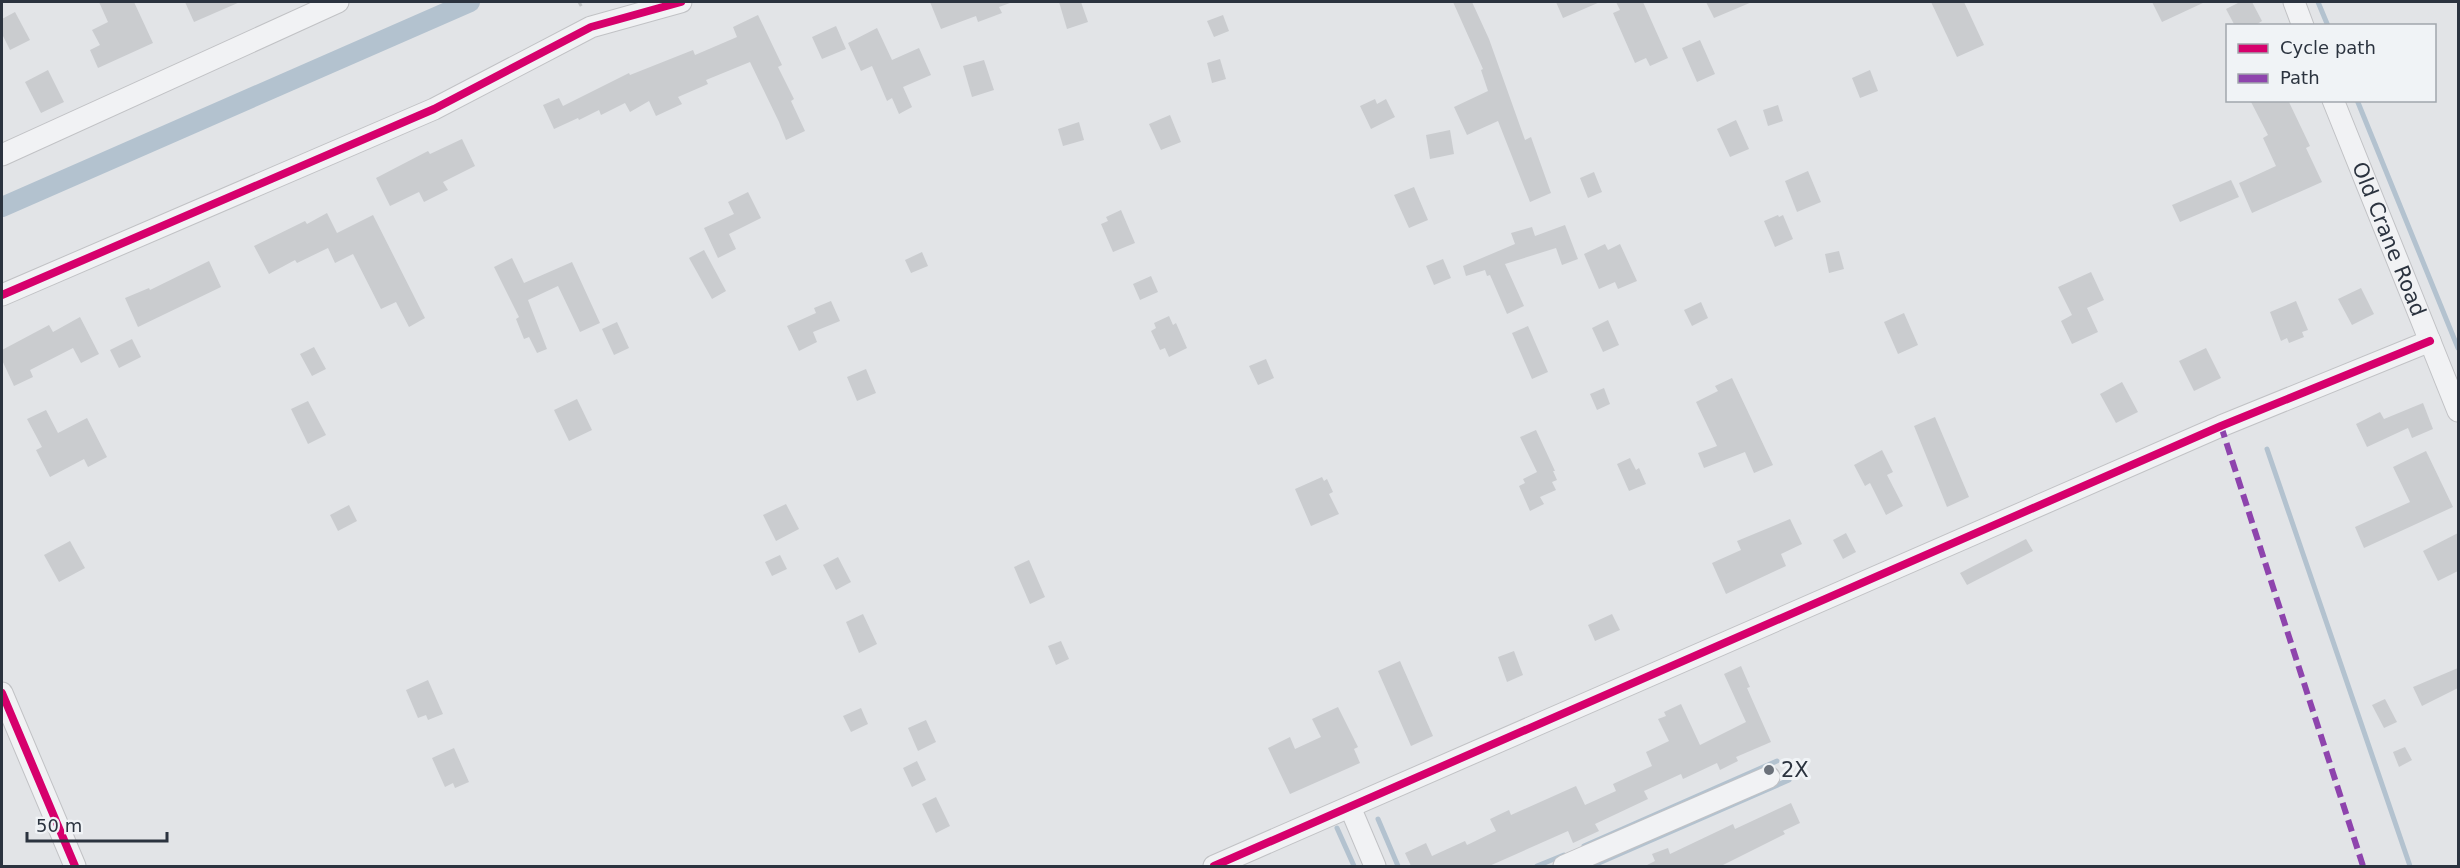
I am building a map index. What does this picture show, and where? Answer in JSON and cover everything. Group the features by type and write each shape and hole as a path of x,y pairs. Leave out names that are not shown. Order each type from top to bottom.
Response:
{"street":[{"path":"2,155 338,2"},
{"path":"2,295 434,109 591,27 681,2"},
{"path":"2294,2 2302,24"},
{"name":"Old Crane Road","path":"2335,102 2458,411"},
{"path":"1214,867 2221,426 2430,341"},
{"path":"2,693 75,867"},
{"path":"1564,867 1769,777"},
{"path":"1350,807 1375,867"}],"building":[{"path":"99,2 134,2 153,43 98,68 90,50 100,45 92,30 108,22"},
{"path":"185,2 240,2 194,22"},
{"path":"930,2 1010,3 999,7 1002,13 978,22 976,16 941,29"},
{"path":"1059,2 1081,2 1088,22 1067,29"},
{"path":"1453,2 1472,2 1489,39 1525,140 1531,137 1551,193 1530,202 1498,121 1467,135 1454,107 1488,91 1481,70 1483,69"},
{"path":"1556,2 1600,2 1563,18"},
{"path":"1616,2 1643,2 1668,58 1650,66 1646,58 1635,63 1613,13 1620,10"},
{"path":"1706,2 1752,2 1714,18"},
{"path":"1931,2 1964,2 1984,45 1957,57"},
{"path":"2152,2 2205,2 2162,22"},
{"path":"2240,2 2252,2 2262,21 2257,24 2234,24 2226,9"},
{"path":"15,12 30,40 10,50 2,34 2,19"},
{"path":"758,15 782,65 778,67 794,99 791,101 805,131 786,140 750,62 706,80 708,84 678,97 682,104 656,116 649,101 630,112 625,103 601,115 599,110 554,129 543,105 559,98 563,106 629,73 630,75 693,50 695,55 737,37 733,27"},
{"path":"1223,15 1229,31 1214,37 1207,21"},
{"path":"836,26 846,49 822,59 812,37"},
{"path":"877,28 892,60 919,48 931,75 903,87 912,107 899,114 892,98 887,101 872,66 861,71 848,43"},
{"path":"1700,40 1715,74 1697,82 1682,48"},
{"path":"1220,59 1226,79 1212,83 1207,63"},
{"path":"984,60 994,90 972,97 963,66"},
{"path":"48,70 64,102 41,113 25,82"},
{"path":"1870,70 1878,91 1860,98 1852,78"},
{"path":"1375,99 1377,104 1386,99 1395,117 1371,129 1360,106"},
{"path":"2251,102 2289,102 2310,146 2306,148 2322,182 2252,213 2239,183 2276,166 2263,138 2268,135"},
{"path":"1778,105 1783,121 1768,126 1763,110"},
{"path":"1170,115 1181,142 1161,150 1149,124"},
{"path":"1736,120 1749,149 1730,157 1717,129"},
{"path":"1079,122 1084,140 1063,146 1058,129"},
{"path":"1450,130 1454,154 1430,159 1426,135"},
{"path":"462,139 475,166 443,182 448,190 424,202 419,192 390,206 376,178 428,151 430,154"},
{"path":"1808,171 1821,202 1797,212 1785,181"},
{"path":"1594,172 1602,192 1588,198 1580,178"},
{"path":"2231,180 2239,197 2180,222 2172,205"},
{"path":"1414,187 1428,220 1409,228 1394,195"},
{"path":"748,192 761,218 729,234 736,249 718,258 704,228 734,214 728,202"},
{"path":"1121,210 1135,243 1113,252 1101,224 1108,221 1106,217"},
{"path":"327,213 337,233 373,215 425,318 409,327 396,302 381,309 353,254 335,263 328,248 297,263 295,260 269,274 254,246"},
{"path":"1778,215 1779,217 1783,215 1793,239 1775,247 1764,221"},
{"path":"1565,225 1578,259 1562,265 1556,248 1505,264 1524,306 1507,314 1490,275 1487,276 1485,270 1466,276 1463,266 1515,244 1511,233 1532,227 1535,236"},
{"path":"1605,244 1608,250 1620,244 1637,281 1618,289 1615,282 1599,289 1584,254"},
{"path":"704,250 726,291 712,299 689,258"},
{"path":"1839,251 1844,269 1829,273 1825,254"},
{"path":"922,252 928,266 911,273 905,260"},
{"path":"512,258 524,283 572,262 600,323 580,332 558,286 528,300 547,349 537,353 529,337 524,339 516,319 519,317 494,267"},
{"path":"1443,259 1451,278 1434,285 1426,266"},
{"path":"209,261 221,287 138,327 125,298 149,288 150,290"},
{"path":"2091,272 2104,300 2087,308 2098,332 2072,344 2061,321 2072,315 2058,287"},
{"path":"1151,276 1158,292 1140,300 1133,284"},
{"path":"2361,288 2374,314 2352,325 2338,299"},
{"path":"831,301 840,321 813,332 817,342 799,351 787,326 816,313 814,308"},
{"path":"2296,301 2308,330 2302,332 2304,337 2289,343 2287,338 2281,341 2270,312"},
{"path":"1701,302 1708,318 1692,326 1684,310"},
{"path":"1904,313 1918,345 1898,354 1884,322"},
{"path":"1169,316 1173,325 1176,323 1187,348 1169,357 1165,348 1160,350 1151,331 1156,328 1154,323"},
{"path":"80,317 99,354 81,363 73,348 30,370 33,377 14,386 2,360 2,350 49,325 53,332"},
{"path":"1608,320 1619,345 1603,352 1592,328"},
{"path":"617,322 629,348 614,355 602,329"},
{"path":"1528,326 1548,372 1532,379 1512,333"},
{"path":"132,339 141,357 119,368 110,350"},
{"path":"314,347 326,369 312,376 300,354"},
{"path":"2206,348 2221,378 2194,391 2179,361"},
{"path":"1266,359 1274,378 1258,385 1249,366"},
{"path":"866,369 876,393 857,401 847,377"},
{"path":"1732,378 1773,465 1754,473 1745,452 1704,468 1698,453 1717,446 1696,402 1718,391 1715,386"},
{"path":"2122,382 2138,412 2116,423 2100,394"},
{"path":"1604,388 1610,404 1597,410 1590,394"},
{"path":"577,399 592,430 569,441 554,410"},
{"path":"308,401 326,435 308,444 291,409"},
{"path":"2423,403 2433,429 2412,438 2408,428 2367,447 2356,424 2380,412 2384,419"},
{"path":"46,410 58,433 87,418 107,457 88,467 84,459 50,477 36,450 42,447 27,419"},
{"path":"1935,417 1969,497 1947,507 1914,426"},
{"path":"1536,430 1557,480 1552,482 1556,490 1540,497 1544,504 1530,511 1519,486 1525,483 1523,479 1537,472 1520,437"},
{"path":"1882,450 1893,472 1887,475 1903,506 1886,515 1870,483 1865,486 1854,465"},
{"path":"2426,451 2453,507 2364,548 2355,527 2410,502 2393,467"},
{"path":"1630,458 1636,470 1639,468 1646,484 1629,491 1617,464"},
{"path":"1322,477 1324,481 1327,479 1333,492 1329,494 1339,514 1311,526 1295,489"},
{"path":"786,504 799,529 776,541 763,515"},
{"path":"349,505 357,521 338,531 330,515"},
{"path":"1790,519 1802,544 1781,554 1786,566 1726,594 1712,563 1741,550 1737,541"},
{"path":"1846,533 1856,552 1843,559 1833,540"},
{"path":"2458,533 2458,571 2438,581 2423,551"},
{"path":"2026,539 2033,551 1967,585 1960,573"},
{"path":"70,541 85,568 59,582 44,555"},
{"path":"780,555 787,569 772,576 765,562"},
{"path":"838,557 851,582 836,590 823,565"},
{"path":"1029,560 1045,597 1030,604 1014,567"},
{"path":"863,614 877,644 859,653 846,622"},
{"path":"1612,614 1620,630 1595,641 1588,625"},
{"path":"1061,641 1069,659 1056,665 1048,646"},
{"path":"1514,651 1523,675 1507,682 1498,657"},
{"path":"1400,661 1433,736 1411,746 1378,671"},
{"path":"1741,666 1750,687 1747,688 1771,742 1736,757 1738,761 1720,770 1717,763 1683,779 1681,774 1644,791 1648,799 1595,824 1599,831 1573,843 1568,831 1487,867 1410,867 1405,853 1426,843 1432,856 1465,841 1467,845 1496,831 1490,819 1509,810 1511,815 1576,786 1585,805 1616,791 1613,784 1652,766 1646,752 1669,741 1658,719 1666,716 1664,712 1681,704 1700,745 1746,722 1724,674"},
{"path":"2458,668 2458,688 2422,706 2413,687"},
{"path":"428,680 443,714 428,720 426,715 418,718 406,690"},
{"path":"2385,699 2397,722 2384,728 2372,705"},
{"path":"1338,707 1358,747 1354,749 1360,763 1290,794 1268,748 1290,737 1295,749 1321,737 1312,719"},
{"path":"861,708 868,724 851,732 843,716"},
{"path":"926,720 936,742 918,751 908,728"},
{"path":"2405,747 2412,760 2399,767 2393,752"},
{"path":"454,748 469,782 455,788 453,783 445,787 432,758"},
{"path":"917,761 926,780 912,787 903,768"},
{"path":"936,797 950,826 936,833 922,804"},
{"path":"1791,803 1800,823 1783,831 1785,834 1719,867 1643,867 1655,861 1652,854 1668,848 1670,854 1733,824 1735,829"}],"waterway":[{"path":"2,207 470,2"},
{"path":"2318,2 2327,24"},
{"path":"2358,102 2458,348"},
{"path":"2267,449 2410,866"},
{"path":"1584,846 1777,761"},
{"path":"1592,866 1789,780"},
{"path":"1378,819 1398,866"},
{"path":"1337,828 1354,866"},
{"path":"1537,866 1564,855"}],"marked path":[{"path":"2221,426 2363,866"}],"cycle path":[{"path":"2,295 434,109 591,27 681,2"},
{"path":"1214,866 2221,426 2430,341"},
{"path":"2,693 75,866"}],"place":[{"name":"2X","path":"1769,770"}]}
